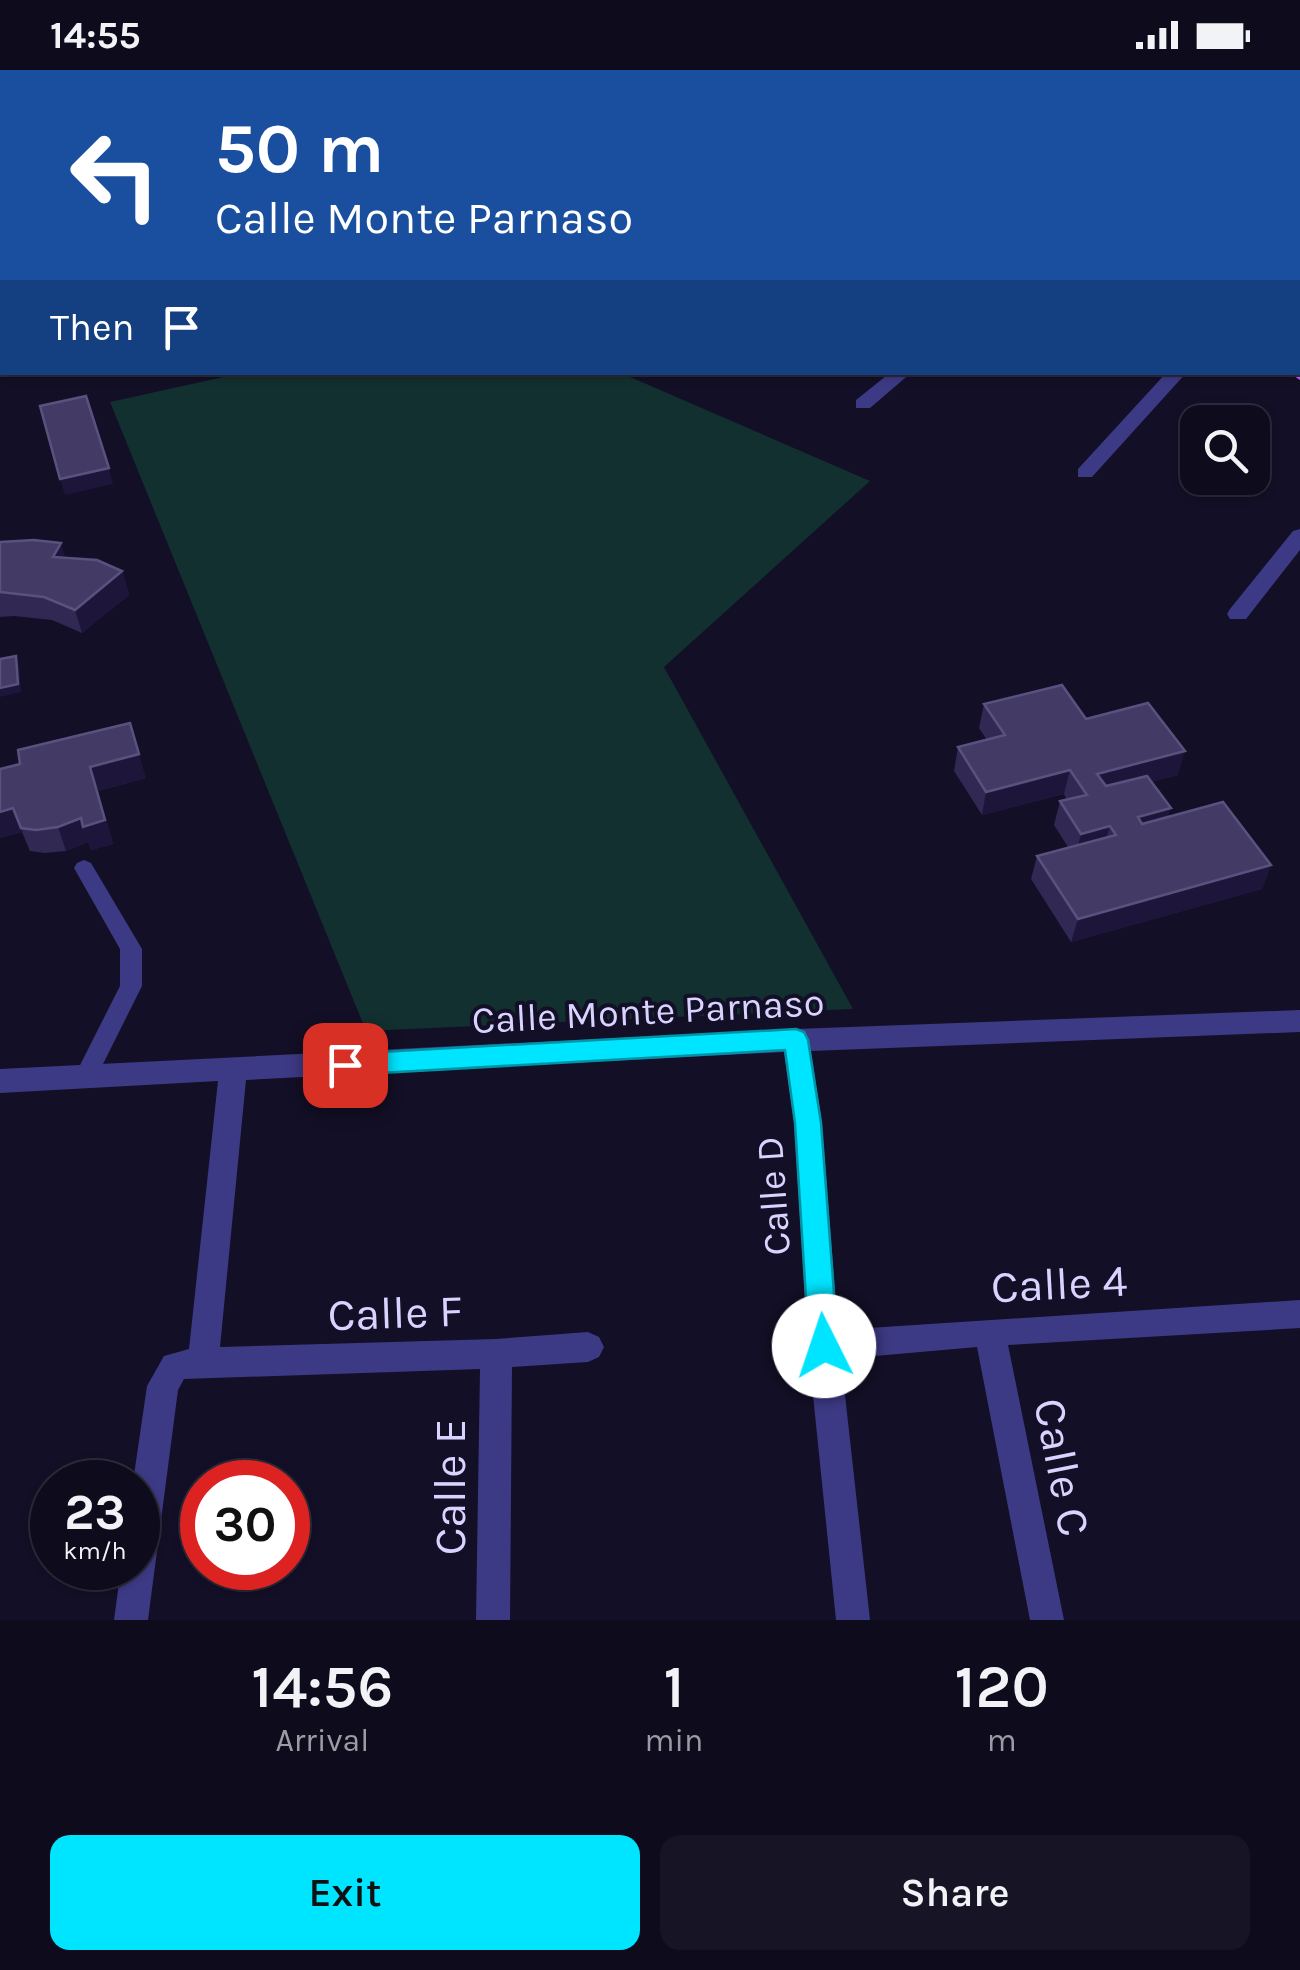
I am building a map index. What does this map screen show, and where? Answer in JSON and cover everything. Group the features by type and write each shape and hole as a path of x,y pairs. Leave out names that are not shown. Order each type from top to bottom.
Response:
{"street":[{"path":"863,404 899,375"},
{"path":"1085,473 1175,375"},
{"path":"1238,614 1300,536"},
{"name":"Calle Monte Parnaso","path":"0,1081 796,1040 1300,1020"},
{"name":"Calle D","path":"796,1040 808,1123 824,1346 853,1620"},
{"path":"203,1362 232,1071"},
{"name":"Calle 4","path":"824,1346 1300,1314"},
{"name":"Calle C","path":"990,1332 1047,1620"},
{"name":"Calle F","path":"131,1620 163,1386 175,1366 496,1354 588,1346"},
{"name":"Calle E","path":"494,1620 496,1354"}],"lane":[{"path":"84,868 131,949 131,986 85,1078"}],"green space":[{"path":"232,375 626,375 870,481 664,667 853,1009 366,1031 110,402"}],"building":[{"path":"86,396 109,468 60,479 40,406"},
{"path":"0,542 61,543 53,557 97,560 122,571 75,610 44,597 0,592"},
{"path":"16,656 18,684 0,688 0,659"},
{"path":"1062,685 1086,719 1148,703 1185,751 1097,774 1106,786 1147,776 1171,808 1138,817 1142,824 1223,802 1271,865 1078,919 1037,856 1116,835 1110,826 1081,834 1060,801 1087,795 1070,770 986,792 958,747 1005,735 984,704"},
{"path":"130,723 139,754 90,767 105,820 83,827 81,818 36,830 21,828 13,808 0,812 0,769 20,764 18,750"}],"route":[{"path":"345,1065 796,1040 808,1123 824,1346"}]}
